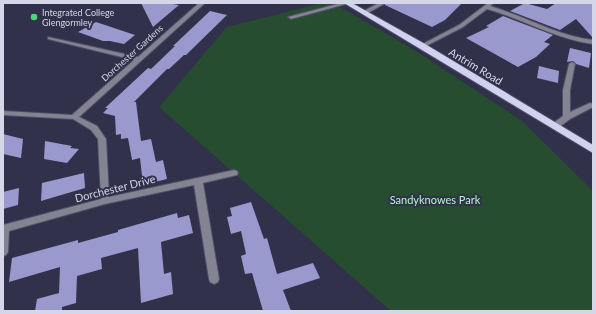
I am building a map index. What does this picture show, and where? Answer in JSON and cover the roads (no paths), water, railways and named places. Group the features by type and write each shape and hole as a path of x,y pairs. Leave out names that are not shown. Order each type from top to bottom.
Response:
{"main road":[{"name":"Antrim Road","path":"347,3 422,46 593,150"}],"street":[{"name":"Dorchester Gardens","path":"74,117 202,3"},
{"path":"291,17 347,3"},
{"path":"364,13 381,4 379,3"},
{"path":"422,46 461,26 489,5 562,36 578,41 593,42"},
{"path":"50,38 138,59"},
{"path":"567,117 566,104 568,76 572,64"},
{"path":"555,126 567,117 590,105 593,106"},
{"path":"3,113 74,117 94,128 102,139 105,201"},
{"name":"Dorchester Drive","path":"4,229 105,201 234,173"},
{"path":"198,181 214,279"},
{"path":"3,252 4,229"}],"place":[{"name":"Integrated College Glengormley","path":"34,17"}],"park label":[{"name":"Sandyknowes Park","path":"435,199"}]}
